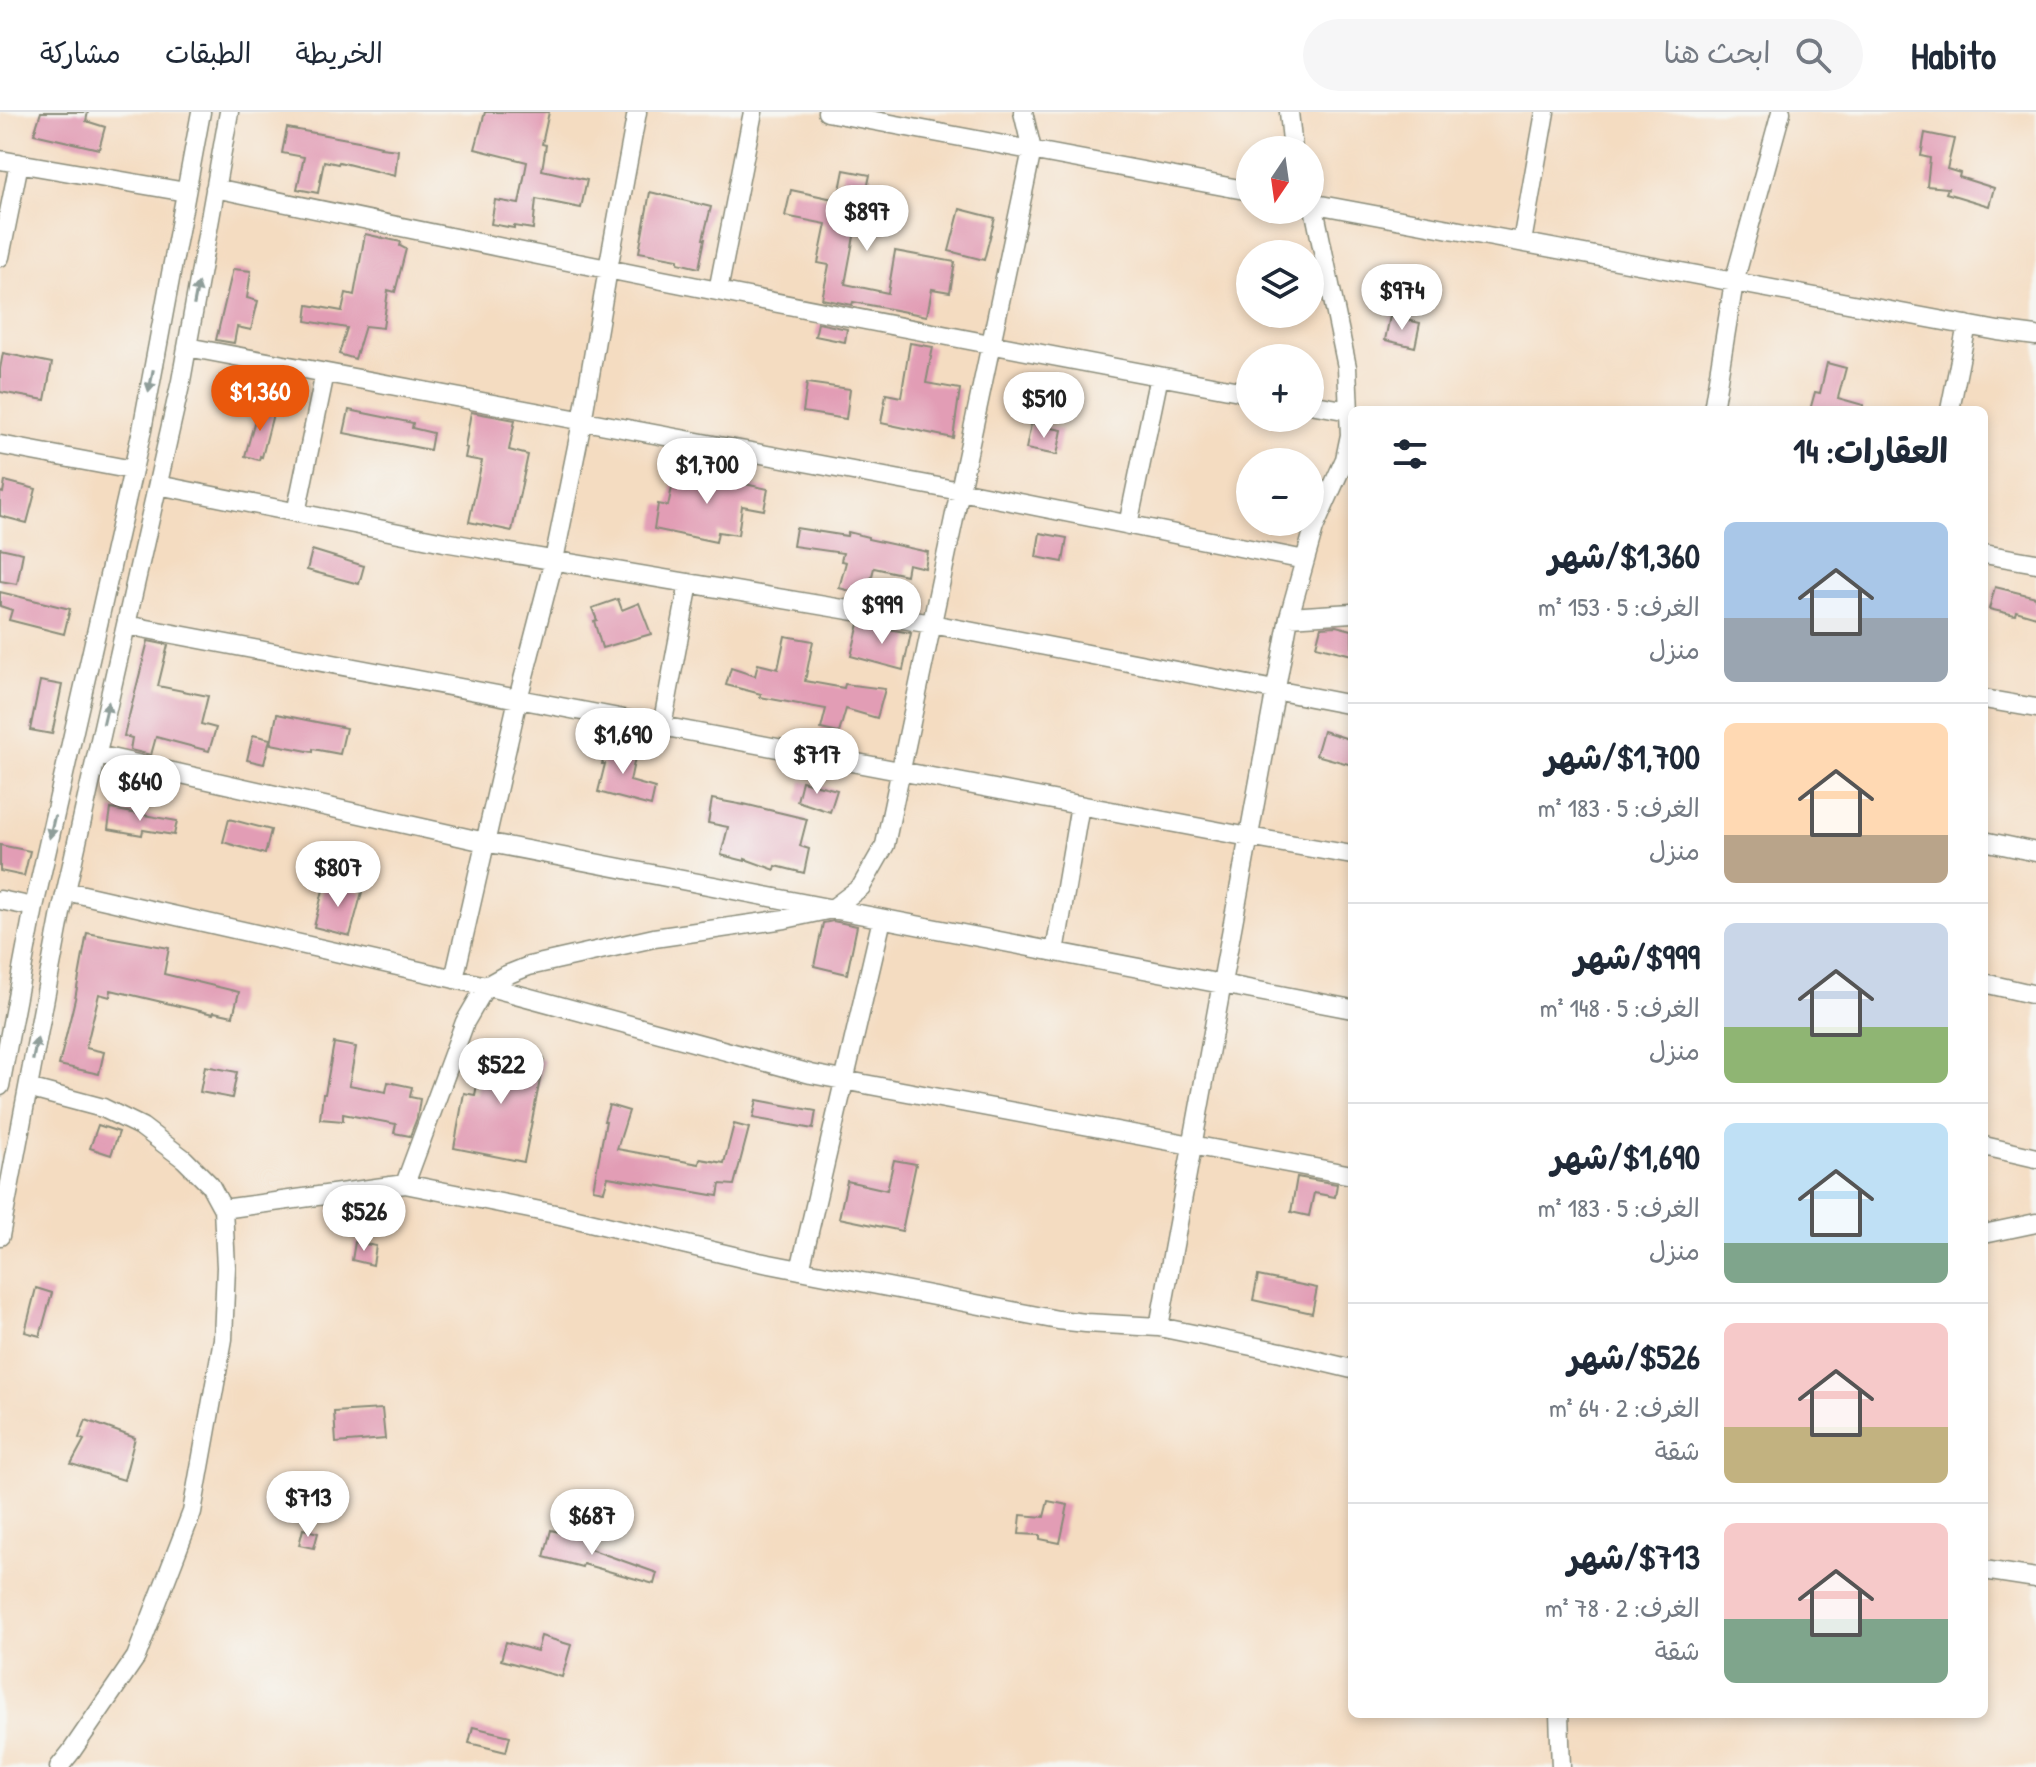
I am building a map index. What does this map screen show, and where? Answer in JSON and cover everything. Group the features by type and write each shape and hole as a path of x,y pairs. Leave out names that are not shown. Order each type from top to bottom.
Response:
{"street":[{"path":"0,1086 34,907 133,470 201,112"},
{"path":"0,1236 66,891 187,347 229,112"},
{"path":"454,979 518,699 554,560 637,112"},
{"path":"718,291 753,112"},
{"path":"827,112 1236,188"},
{"path":"405,1184 465,1022 486,986 529,966 654,938 832,909 861,887 885,845 1032,150 1023,112"},
{"path":"1289,112 1292,136"},
{"path":"1522,242 1545,112"},
{"path":"1714,406 1734,282 1781,112"},
{"path":"0,160 186,192"},
{"path":"0,257 19,163"},
{"path":"215,188 718,291 1236,390"},
{"path":"1324,204 2036,336"},
{"path":"1316,224 1347,367 1349,406"},
{"path":"1951,406 1967,325"},
{"path":"187,347 960,491 1305,560"},
{"path":"296,513 325,373"},
{"path":"1128,525 1159,376"},
{"path":"1324,407 1348,411"},
{"path":"0,445 133,470"},
{"path":"1159,1327 1289,617 1314,528 1345,459 1348,445"},
{"path":"158,485 444,542 932,624 1348,704"},
{"path":"1988,555 2036,563"},
{"path":"662,726 689,583"},
{"path":"1289,617 1348,613"},
{"path":"126,625 1348,854"},
{"path":"1988,700 2036,708"},
{"path":"97,755 485,842 1348,1008"},
{"path":"1055,952 1080,805"},
{"path":"1988,842 2036,852"},
{"path":"66,891 486,986 811,1074 1348,1174"},
{"path":"0,900 34,907"},
{"path":"800,1270 882,919"},
{"path":"1988,984 2036,995"},
{"path":"28,1088 103,1108 142,1127 184,1159 210,1185 223,1209 226,1267 223,1339 192,1512 136,1657 59,1767"},
{"path":"1988,1147 2036,1158"},
{"path":"223,1209 405,1184 560,1215 800,1270 1058,1320 1159,1327 1348,1368"},
{"path":"1988,1233 2036,1223"},
{"path":"1988,1571 2036,1578"},
{"path":"1559,1718 1561,1767"}],"building":[{"path":"41,112 88,112 86,121 105,127 99,149 34,134"},
{"path":"485,112 549,112 542,144 546,145 542,170 587,180 581,208 536,199 533,229 491,224 495,200 519,204 527,162 475,149"},
{"path":"287,128 398,150 395,176 324,161 318,193 297,189 304,157 282,153"},
{"path":"1925,133 1954,139 1947,169 1960,173 1959,177 1994,188 1989,206 1946,193 1948,188 1927,186 1930,158 1921,156"},
{"path":"844,170 870,175 845,284 888,293 895,251 955,262 950,292 932,289 927,316 822,299 829,265 818,263 826,224 785,216 791,190 838,200"},
{"path":"650,192 711,207 699,268 678,263 678,259 639,252"},
{"path":"960,209 995,218 984,260 949,251"},
{"path":"365,234 401,242 400,246 406,249 395,292 388,290 383,328 365,326 355,359 339,354 347,328 306,321 308,305 342,311 346,293 354,295"},
{"path":"233,269 251,271 247,298 258,301 251,330 237,327 234,343 216,340"},
{"path":"1390,316 1420,323 1415,347 1385,340"},
{"path":"818,323 847,329 845,342 815,336"},
{"path":"910,343 933,347 926,383 960,389 953,438 881,423 886,394 901,397"},
{"path":"3,353 52,363 45,400 0,392"},
{"path":"1827,363 1846,368 1838,398 1863,406 1811,406 1815,392 1820,393"},
{"path":"807,383 850,389 846,419 803,412"},
{"path":"259,405 274,410 259,460 245,456"},
{"path":"349,410 413,423 412,428 433,433 430,450 344,433"},
{"path":"471,412 515,420 509,450 528,455 512,531 469,522 482,461 465,458"},
{"path":"1031,424 1062,430 1057,455 1026,449"},
{"path":"676,469 768,489 764,510 742,506 738,535 718,532 716,542 654,529 658,504 668,506"},
{"path":"5,481 36,489 27,523 0,516 0,492 3,493"},
{"path":"796,528 847,536 848,532 928,552 925,568 908,564 906,575 874,568 867,595 839,588 846,562 841,561 843,553 793,546"},
{"path":"1040,533 1067,538 1063,562 1036,557"},
{"path":"0,548 23,553 17,584 0,581"},
{"path":"312,550 364,566 359,584 307,570"},
{"path":"1995,587 2036,597 2036,617 2016,611 2015,615 1989,609"},
{"path":"0,592 70,609 64,634 9,620 12,610 0,606"},
{"path":"618,599 622,610 639,603 651,634 602,648 592,608"},
{"path":"859,624 911,633 903,670 851,656"},
{"path":"1321,627 1348,629 1348,654 1316,646"},
{"path":"785,636 813,641 805,681 844,688 845,684 885,689 877,718 846,709 839,733 821,729 826,709 760,697 761,694 726,685 731,668 755,676 758,664 778,669"},
{"path":"148,641 168,645 158,686 208,696 201,724 216,728 209,751 156,737 151,755 130,750 132,738 124,736"},
{"path":"40,681 62,685 52,734 30,730"},
{"path":"277,714 346,728 340,754 271,744"},
{"path":"1323,731 1348,739 1348,764 1316,755"},
{"path":"253,735 270,739 264,764 247,760"},
{"path":"606,742 637,748 630,781 655,788 651,806 598,792 605,764 602,764"},
{"path":"802,781 837,790 830,812 797,801"},
{"path":"712,799 807,819 800,846 809,849 804,873 776,866 775,870 745,859 721,855 728,827 708,823"},
{"path":"111,809 177,821 174,835 143,830 142,835 108,829"},
{"path":"229,819 271,830 265,854 223,842"},
{"path":"0,845 30,851 24,876 0,871"},
{"path":"325,882 362,892 350,936 314,927"},
{"path":"833,921 857,926 847,974 814,966 823,923"},
{"path":"87,933 169,948 164,974 239,992 233,1016 111,990 110,997 99,994 86,1048 104,1052 99,1074 59,1065"},
{"path":"334,1043 356,1047 349,1085 386,1092 388,1082 412,1087 410,1097 420,1099 410,1136 394,1133 396,1124 343,1114 343,1121 320,1119"},
{"path":"485,1045 544,1059 524,1162 454,1148 464,1093 475,1095"},
{"path":"205,1066 237,1072 232,1098 200,1092"},
{"path":"757,1100 816,1111 813,1129 753,1118"},
{"path":"609,1105 629,1111 617,1149 699,1164 700,1159 724,1163 734,1124 749,1128 734,1185 720,1184 718,1196 608,1177 604,1191 593,1189"},
{"path":"98,1125 119,1132 111,1155 90,1148"},
{"path":"894,1160 916,1164 902,1231 839,1218 847,1181 887,1190"},
{"path":"1297,1177 1337,1184 1335,1197 1314,1193 1309,1216 1291,1212"},
{"path":"355,1242 376,1246 373,1265 352,1260"},
{"path":"1258,1276 1317,1288 1312,1313 1253,1300"},
{"path":"36,1288 52,1293 40,1336 25,1332"},
{"path":"382,1409 385,1439 336,1443 334,1412"},
{"path":"86,1420 135,1438 124,1480 71,1464 84,1440 79,1438"},
{"path":"1048,1501 1068,1505 1060,1543 1040,1539 1040,1535 1019,1534 1021,1515 1044,1517"},
{"path":"303,1529 318,1533 314,1548 299,1545"},
{"path":"551,1530 589,1540 587,1548 657,1573 654,1584 583,1564 582,1567 544,1557"},
{"path":"541,1636 571,1645 562,1677 501,1660 506,1642 537,1651"},
{"path":"473,1727 510,1736 506,1752 469,1743"}]}
